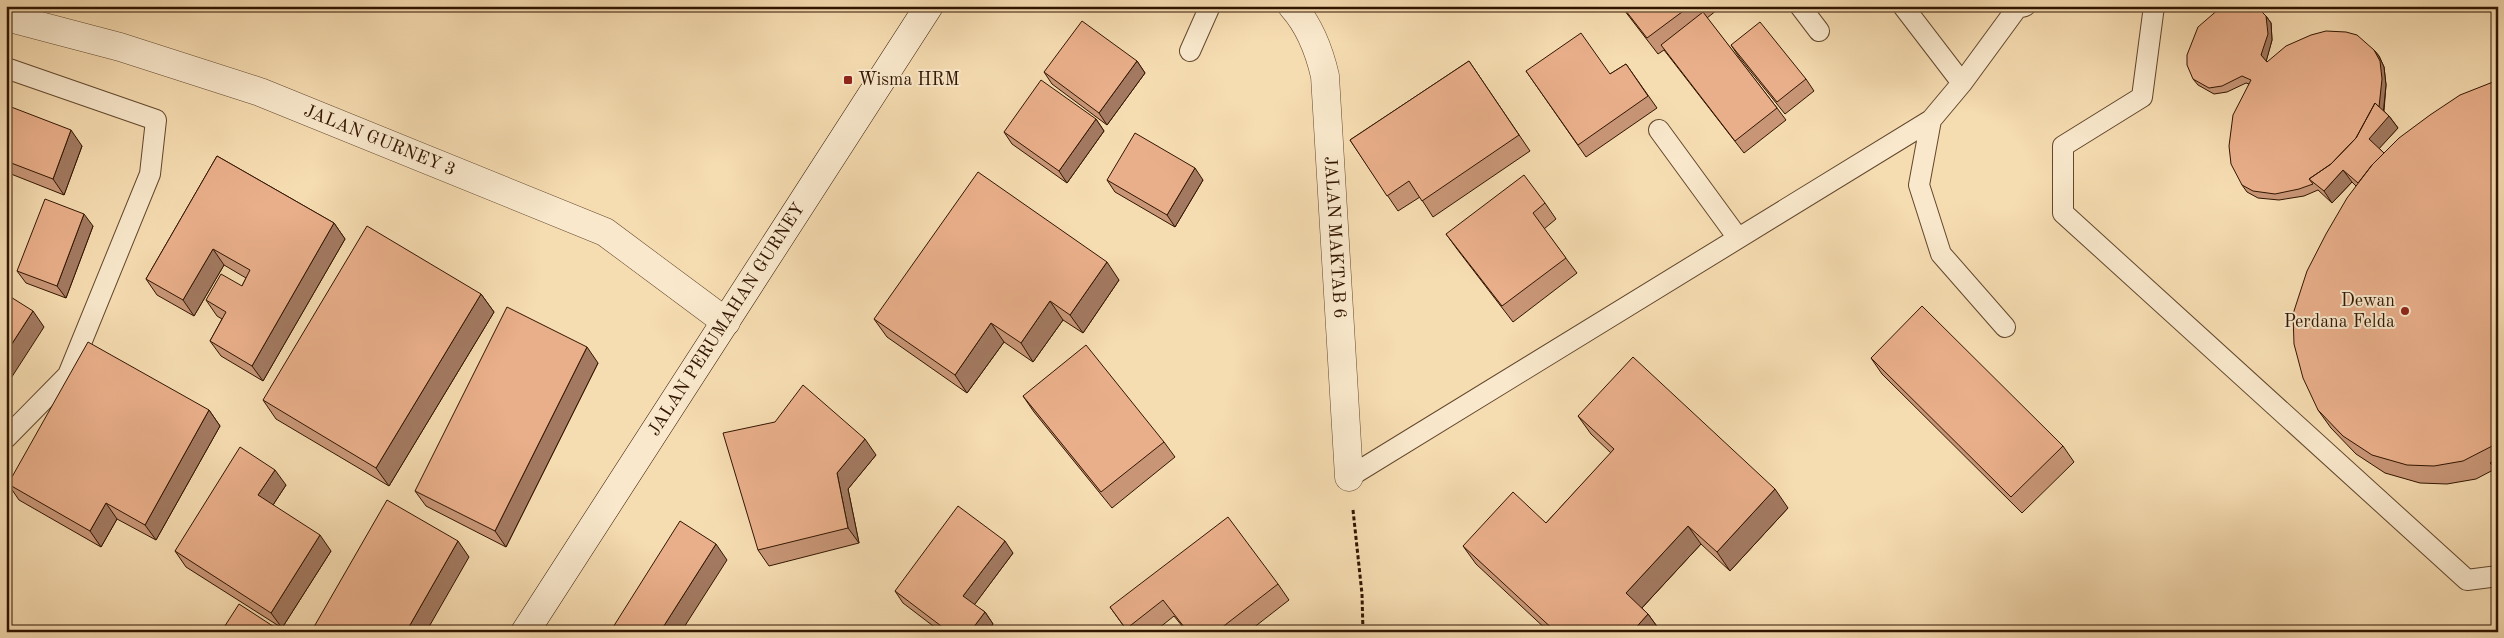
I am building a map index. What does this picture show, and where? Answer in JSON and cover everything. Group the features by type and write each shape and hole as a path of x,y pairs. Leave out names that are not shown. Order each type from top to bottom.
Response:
{"street":[{"name":"JALAN PERUMAHAN GURNEY","path":"525,632 929,6"},
{"name":"JALAN MAKTAB 6","path":"1292,6 1301,16 1318,48 1325,76 1349,477"},
{"name":"JALAN GURNEY 3","path":"6,17 120,47 260,92 605,232 726,322"}],"lane":[{"path":"1190,51 1210,6"},
{"path":"1800,6 1820,32"},
{"path":"1903,6 1962,83"},
{"path":"2154,6 2142,97 2063,146 2063,213 2467,580 2498,576"},
{"path":"1349,477 1930,120 1962,83 2019,7"},
{"path":"6,68 156,120 150,174 68,375 6,438"},
{"path":"1930,120 1919,185 1941,254 2005,327"},
{"path":"1659,130 1738,238"}],"path":[{"path":"1349,477 1362,594 1363,632"}],"building":[{"path":"1622,6 1690,6 1647,38"},
{"path":"2227,6 2256,6 2266,16 2268,34 2261,55 2267,62 2286,46 2311,35 2326,31 2346,32 2357,35 2374,50 2380,61 2382,79 2379,107 2375,103 2356,138 2331,164 2309,179 2313,184 2275,194 2253,191 2242,185 2231,164 2229,146 2233,115 2251,80 2242,76 2222,86 2209,88 2193,79 2187,65 2187,55 2198,27 2220,8"},
{"path":"1703,12 1777,108 1735,141 1661,45"},
{"path":"1082,21 1137,61 1099,113 1044,72"},
{"path":"1760,22 1806,79 1777,102 1731,45"},
{"path":"1581,33 1610,74 1626,64 1648,96 1578,145 1526,71"},
{"path":"1469,61 1519,135 1422,201 1409,181 1387,196 1350,140"},
{"path":"1041,80 1096,119 1059,171 1004,132"},
{"name":"Dewan Perdana Felda","path":"2498,81 2498,443 2463,461 2434,466 2407,465 2372,455 2343,436 2318,410 2303,378 2294,344 2293,314 2307,271 2347,198 2372,165 2399,138 2460,95"},
{"path":"2375,103 2389,116 2369,139 2384,153 2358,183 2343,170 2324,191 2309,179 2331,164 2356,138"},
{"path":"6,105 71,130 53,179 6,161"},
{"path":"1135,133 1195,168 1167,215 1107,180"},
{"path":"217,156 334,223 252,366 210,341 226,312 206,300 221,274 242,286 250,270 213,249 183,300 146,279"},
{"path":"978,172 1107,262 1070,315 1050,301 1021,343 991,323 955,375 874,319"},
{"path":"1524,175 1545,203 1533,213 1566,258 1502,306 1446,234"},
{"path":"45,199 84,214 57,286 17,271"},
{"path":"367,226 481,294 376,468 263,400"},
{"path":"6,294 33,311 6,353"},
{"path":"1922,306 2063,446 2011,497 1871,358"},
{"path":"507,307 587,347 495,531 415,491"},
{"path":"88,342 209,410 145,525 106,503 90,531 8,484"},
{"path":"1086,345 1164,442 1101,492 1023,396"},
{"path":"1633,357 1775,489 1717,552 1688,526 1626,593 1648,614 1632,632 1556,632 1463,546 1513,492 1546,523 1614,449 1578,416"},
{"path":"803,385 865,439 837,473 848,528 758,550 723,433 775,422"},
{"path":"240,447 275,470 258,495 320,535 271,613 175,551"},
{"path":"2498,459 2498,469 2490,463"},
{"path":"387,500 458,541 406,632 311,632"},
{"path":"958,506 1005,541 963,596 985,612 970,632 949,632 895,591"},
{"path":"1228,517 1278,584 1216,632 1188,632 1163,600 1126,629 1110,607"},
{"path":"680,521 716,544 660,632 610,632"},
{"path":"239,604 282,632 221,632"}],"place":[{"name":"Wisma HRM","path":"848,80"},
{"name":"Dewan Perdana Felda","path":"2405,311"}]}
